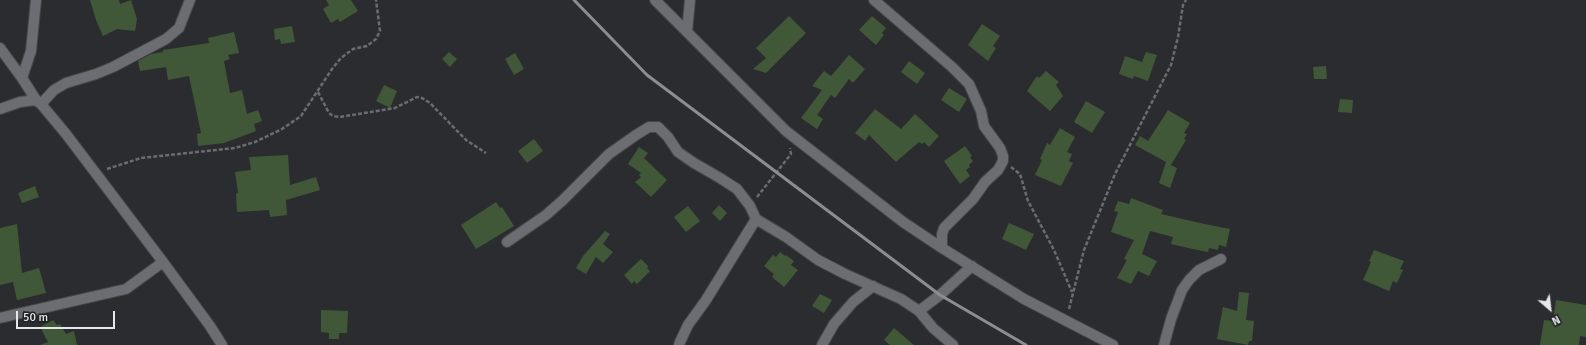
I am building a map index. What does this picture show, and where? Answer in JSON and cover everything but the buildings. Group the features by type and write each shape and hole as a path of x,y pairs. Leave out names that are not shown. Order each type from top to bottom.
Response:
{"street":[{"path":"22,78 31,51 36,0"},
{"path":"0,109 20,102 38,102 66,83 107,69 166,39 179,28 190,0"},
{"path":"655,0 789,134 903,222 1024,299 1113,345"},
{"path":"687,32 690,0"},
{"path":"874,0 952,67 969,84 981,111 984,126 1000,148 1003,161 998,170 985,182 973,199 944,228 942,234 942,248"},
{"path":"0,48 38,102 95,172 163,262 210,326 222,345"},
{"path":"507,242 563,200 609,154 650,127 658,127 668,137 678,152 694,164 737,189 750,206 756,219 786,237 818,260 901,300 919,311 933,328 953,345"},
{"path":"680,345 688,325 706,300 756,219"},
{"path":"1164,345 1171,319 1182,290 1198,270 1221,259"},
{"path":"0,318 126,289 163,262"},
{"path":"919,311 940,295 972,266"},
{"path":"822,345 834,324 853,302 873,286"}],"path":[{"path":"95,172 141,158 234,148 254,142 282,129 301,116 341,58 353,49 367,46 376,39 380,31 376,0"},
{"path":"1066,320 1084,250 1115,174 1171,65 1178,37 1182,4 1186,0"},
{"path":"318,92 329,113 332,116 340,117 395,108 417,97 422,98 430,103 466,140 486,153"},
{"path":"750,206 790,154 789,134"},
{"path":"1003,161 1020,174 1028,201 1040,220 1072,292"}],"railway":[{"path":"574,0 647,75 940,295 1026,345"}]}
